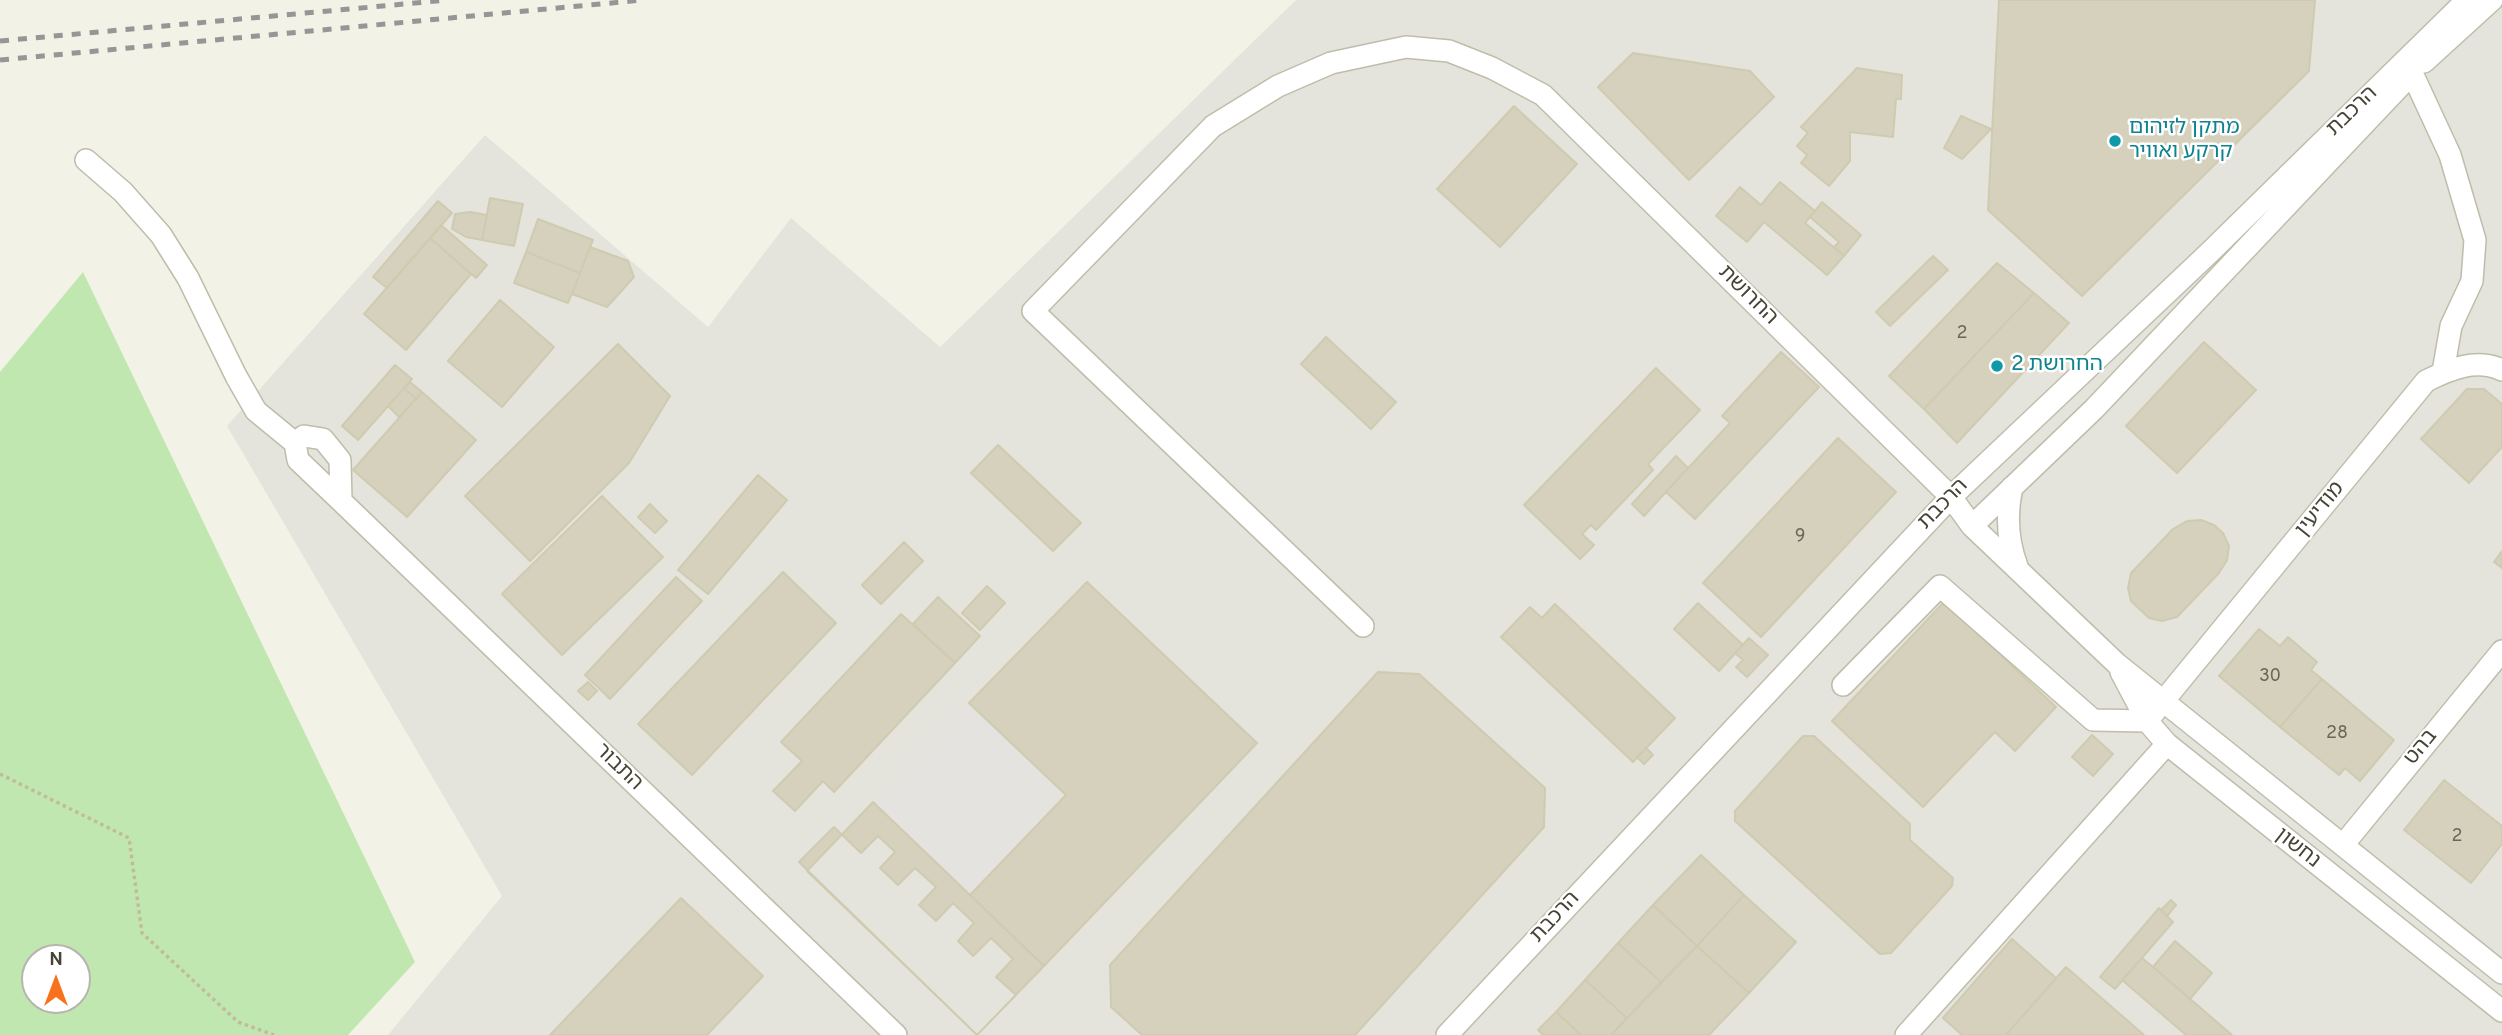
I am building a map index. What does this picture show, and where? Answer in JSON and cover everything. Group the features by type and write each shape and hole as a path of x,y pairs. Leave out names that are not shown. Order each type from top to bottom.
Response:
{"street":[{"name":"הרכבת","path":"1447,1035 1951,497 2209,253 2467,0"},
{"path":"1972,526 2094,409 2412,73 2492,0"},
{"name":"החרושת","path":"1363,626 1033,311 1213,126 1278,86 1320,68 1406,47 1449,51 1492,68 1543,94 1951,497"},
{"path":"2412,73 2450,155 2475,240 2472,281 2451,326 2443,372"},
{"path":"86,160 123,192 161,235 188,278 256,411 295,443 304,436 323,439 340,460 341,501"},
{"name":"מודיעין","path":"2147,721 2426,381 2454,368 2489,364 2502,370"},
{"name":"התבור","path":"295,443 298,460 896,1035"},
{"path":"2012,487 2008,513 2010,548 2020,571"},
{"name":"נחשון","path":"1951,497 1972,526 2117,664 2502,973"},
{"path":"1843,684 1940,586 2093,720 2147,721"},
{"name":"בהט","path":"2343,845 2502,651"},
{"name":"נחשון","path":"2117,664 2147,721 2167,744 2502,1011"},
{"path":"1906,1035 2167,744"}],"path":[{"path":"0,774 129,838 142,933 238,1022 274,1035"}],"shaded area":[{"path":"1296,0 2502,0 2502,1035 388,1035 502,896 227,426 485,135 708,327 791,218 940,347"},
{"path":"969,703 1066,795 970,895 874,802"}],"green space":[{"path":"83,272 415,962 348,1035 0,1035 0,372"}],"building":[{"name":"מתקן לזיהום קרקע ואוויר","path":"1999,0 2315,0 2309,71 2082,296 1988,210"},
{"path":"1633,53 1750,71 1774,97 1689,180 1598,87"},
{"path":"1857,68 1902,75 1901,99 1896,99 1893,137 1850,132 1850,161 1829,186 1801,163 1807,155 1797,146 1808,133 1801,127"},
{"path":"1514,106 1577,164 1500,247 1437,189"},
{"path":"1961,116 1991,129 1962,159 1944,148"},
{"path":"1780,182 1815,211 1805,223 1844,256 1827,275 1764,222 1747,242 1716,216 1740,187 1761,205"},
{"path":"490,198 523,204 514,246 482,240"},
{"path":"438,201 452,213 387,288 373,277"},
{"path":"1822,202 1861,235 1844,256 1834,247 1839,242 1810,217"},
{"path":"470,212 487,215 482,240 466,237 452,229 455,214"},
{"path":"538,219 593,240 580,273 526,252"},
{"path":"441,225 487,265 476,278 430,238"},
{"path":"430,238 471,274 406,350 364,314"},
{"path":"590,247 628,261 634,277 607,307 572,294"},
{"path":"526,252 580,273 568,303 514,283"},
{"path":"1933,256 1948,270 1890,326 1876,312"},
{"name":"החרושת 2","path":"1997,263 2034,293 1924,409 1889,376"},
{"name":"החרושת 2","path":"2034,293 2069,323 1957,443 1924,409"},
{"path":"500,300 554,347 502,407 448,361"},
{"path":"1326,337 1396,402 1371,429 1301,364"},
{"path":"2204,342 2256,390 2177,473 2126,426"},
{"path":"618,344 670,396 629,463 530,561 465,496"},
{"path":"1781,352 1819,387 1695,519 1666,492 1730,423 1722,416"},
{"path":"395,365 412,379 358,440 342,426"},
{"path":"1656,368 1700,410 1648,464 1653,470 1596,530 1591,525 1582,534 1594,545 1580,559 1524,505"},
{"path":"410,382 422,392 416,399 404,388"},
{"path":"404,388 416,399 399,417 388,406"},
{"path":"2467,389 2484,389 2502,404 2502,447 2469,483 2421,439"},
{"path":"422,392 476,440 407,517 353,470"},
{"path":"1838,438 1896,492 1761,637 1703,583"},
{"path":"998,445 1081,523 1053,551 971,473"},
{"path":"1676,456 1688,468 1644,516 1632,504"},
{"path":"758,475 787,500 708,594 678,570"},
{"path":"602,496 663,557 562,655 502,594"},
{"path":"650,504 667,521 655,533 638,517"},
{"path":"2201,520 2214,525 2223,533 2229,546 2227,560 2219,573 2177,617 2162,621 2149,618 2131,601 2128,588 2131,573 2173,529 2187,521"},
{"path":"904,542 923,561 881,604 862,585"},
{"path":"2502,551 2502,568 2494,562"},
{"path":"783,572 836,623 692,775 638,724"},
{"path":"676,577 702,601 610,699 585,675"},
{"path":"1087,582 1257,743 1044,966 970,895 1066,795 969,703"},
{"path":"987,586 1005,603 980,630 962,613"},
{"path":"938,597 980,636 955,663 913,624"},
{"path":"1944,602 2056,707 2015,751 1995,732 1923,807 1832,721"},
{"path":"1698,603 1743,645 1719,671 1674,629"},
{"path":"1555,604 1675,718 1633,762 1501,637 1530,607 1542,618"},
{"path":"901,614 955,663 834,792 823,781 795,811 773,791 802,761 781,742"},
{"path":"2259,629 2280,646 2288,637 2317,662 2311,670 2322,679 2280,727 2219,676"},
{"path":"1749,638 1768,655 1747,677 1736,667 1743,660 1735,653"},
{"path":"1378,672 1419,674 1545,788 1544,827 1355,1035 1142,1035 1111,1007 1110,965"},
{"path":"2322,679 2394,740 2360,781 2345,768 2339,775 2280,727"},
{"path":"588,682 597,691 588,700 578,691"},
{"path":"2092,735 2113,754 2093,776 2072,757"},
{"path":"1803,736 1814,736 1910,824 1910,840 1953,878 1952,886 1891,953 1880,954 1735,821 1735,811"},
{"path":"1646,748 1653,755 1644,764 1637,757"},
{"path":"2444,780 2502,826 2502,844 2471,883 2404,830"},
{"path":"873,802 1044,966 977,1035 807,871"},
{"path":"834,827 861,853 878,836 895,852 880,868 898,885 915,868 936,887 919,905 936,921 953,903 974,923 958,941 973,956 991,938 1013,959 996,977 1016,995 977,1035 799,862"},
{"path":"1701,855 1744,895 1697,946 1653,905"},
{"path":"1744,895 1796,942 1749,993 1697,946"},
{"path":"681,898 763,976 707,1035 550,1035"},
{"path":"2171,900 2176,905 2167,916 2161,910"},
{"path":"1653,905 1697,946 1661,982 1618,943"},
{"path":"2159,908 2173,922 2115,989 2100,977"},
{"path":"2012,939 2056,978 2006,1035 1962,1035 1943,1018"},
{"path":"2175,941 2212,973 2190,999 2153,967"},
{"path":"1618,943 1661,982 1627,1018 1585,980"},
{"path":"1697,946 1749,993 1709,1035 1611,1035"},
{"path":"2142,958 2232,1035 2186,1035 2122,980"},
{"path":"2066,967 2144,1035 2006,1035"},
{"path":"1585,980 1627,1018 1611,1035 1581,1035 1556,1012"},
{"path":"1556,1012 1581,1035 1543,1035 1538,1030"}],"railway":[{"path":"0,41 448,0"},
{"path":"0,60 643,0"}],"place":[{"name":"מתקן לזיהום קרקע ואוויר","path":"2115,141"},
{"name":"החרושת 2","path":"1997,366"}]}
